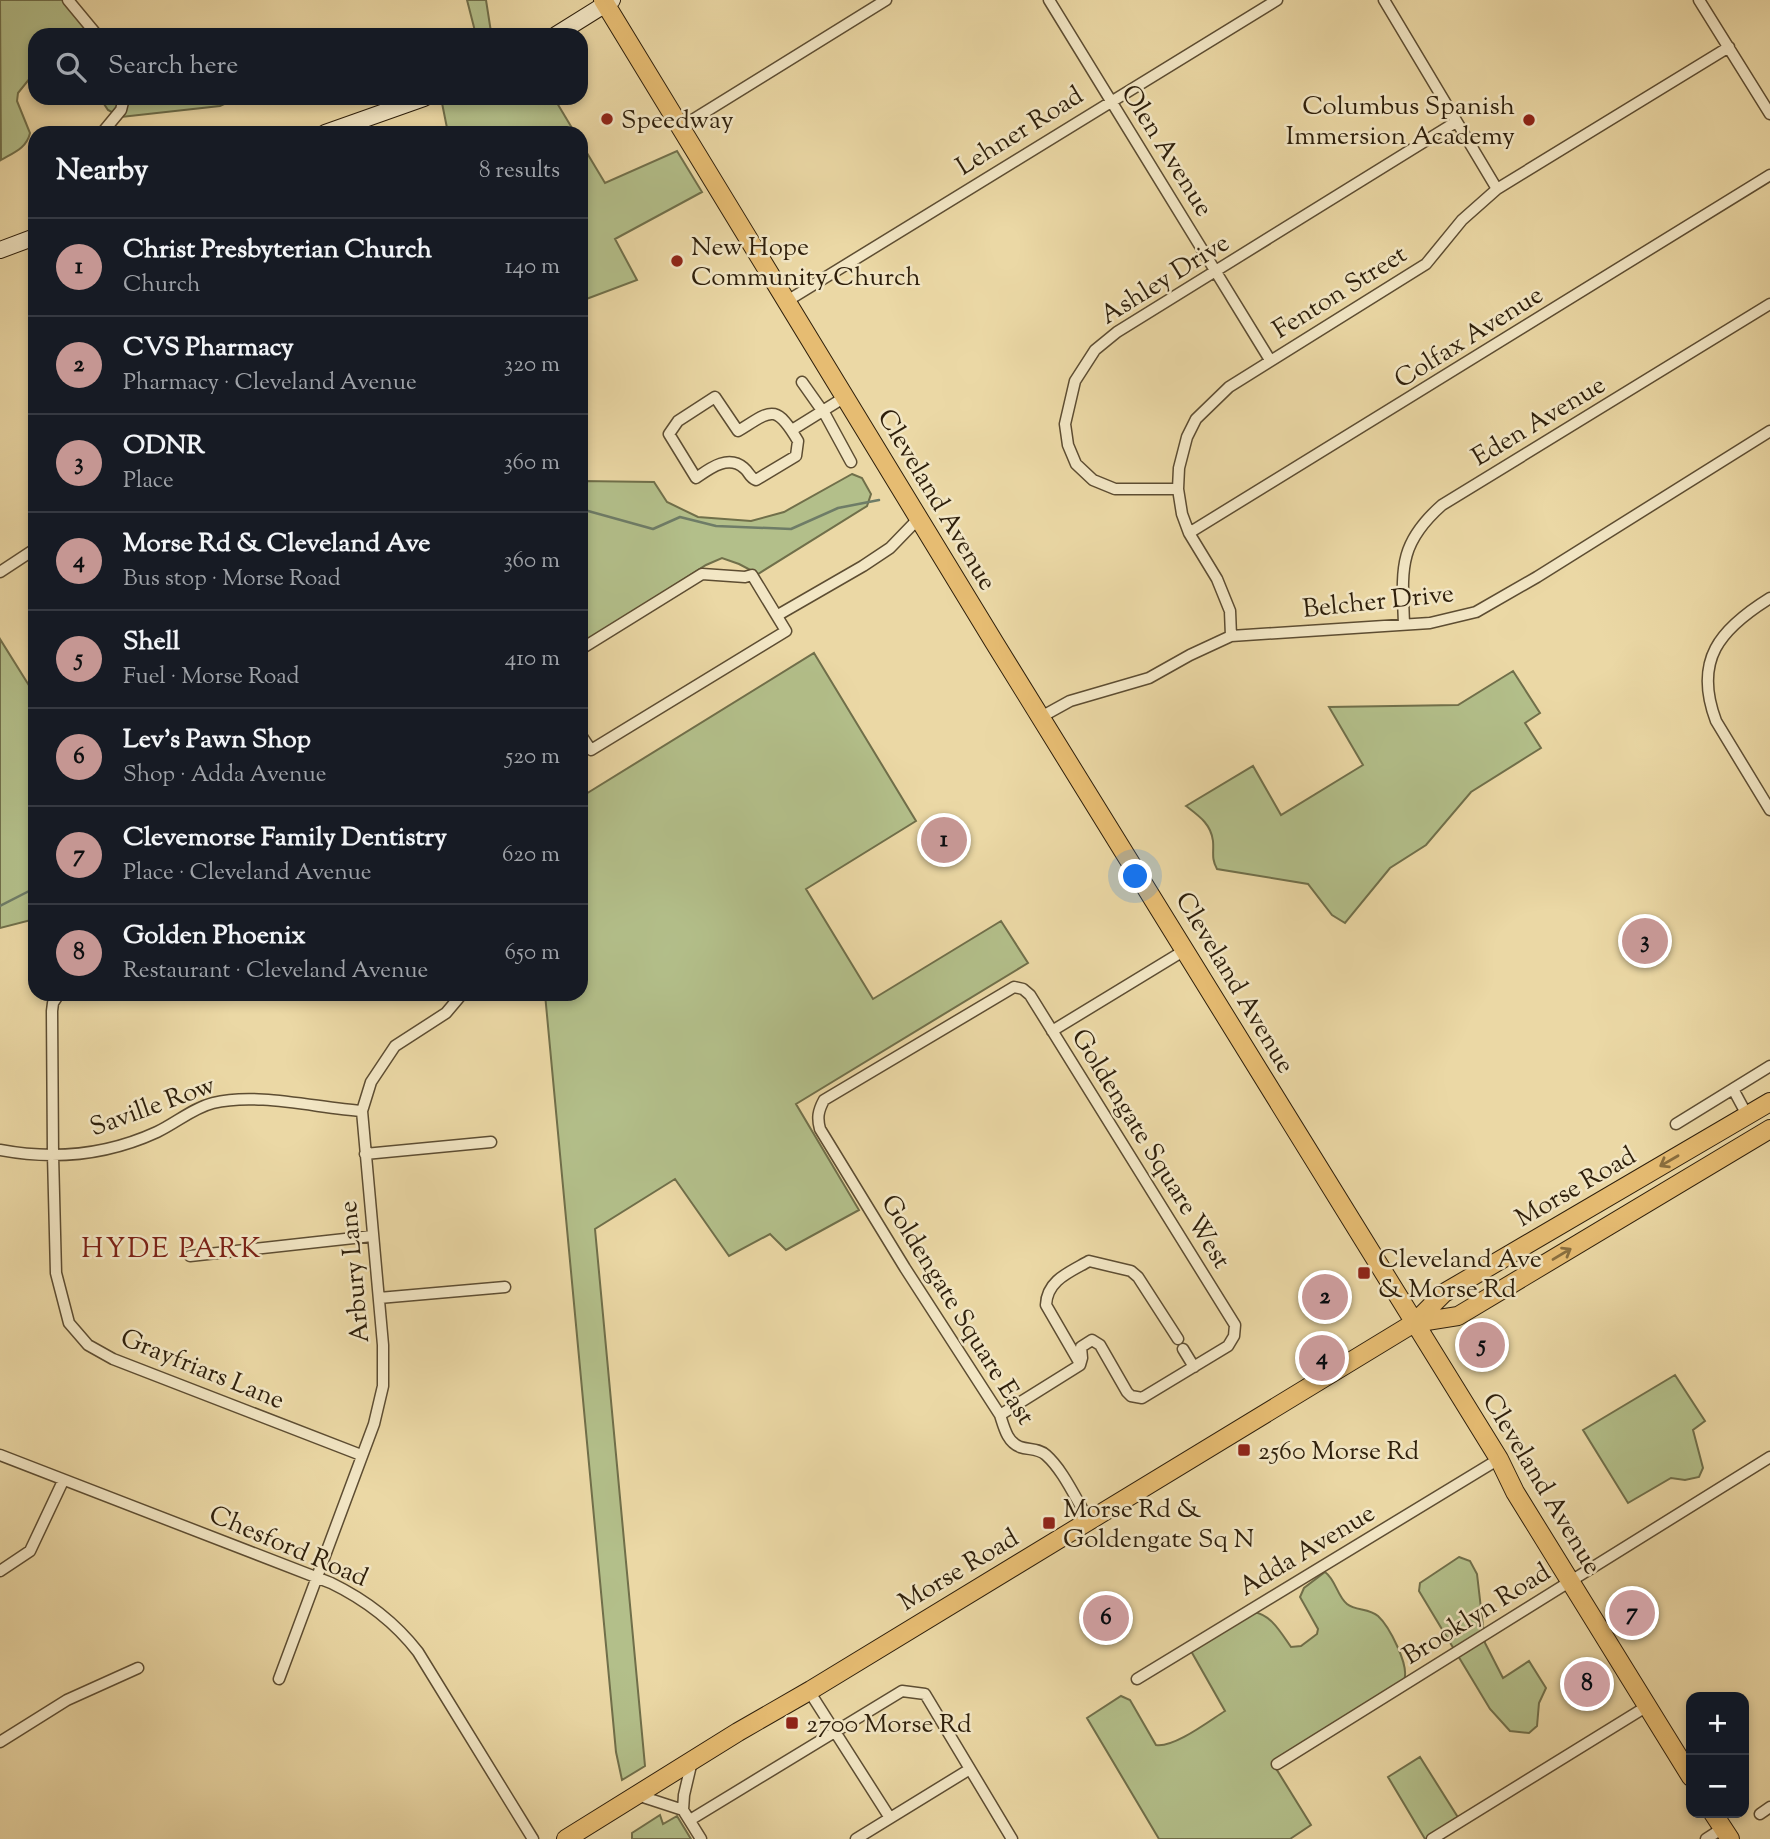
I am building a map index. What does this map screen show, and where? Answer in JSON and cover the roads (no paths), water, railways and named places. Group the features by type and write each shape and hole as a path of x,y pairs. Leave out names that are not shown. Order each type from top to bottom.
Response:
{"main road":[{"name":"Cleveland Avenue","path":"607,1 845,397 1499,1458 1516,1492 1686,1769"},
{"path":"566,28 607,1"},
{"path":"361,126 408,105"},
{"path":"0,250 28,240"},
{"name":"Morse Road","path":"566,1839 1414,1323 1444,1293 1770,1102"},
{"path":"1659,1195 1728,1138 1747,1115"},
{"path":"1764,1133 1763,1124 1770,1119"},
{"name":"Morse Road","path":"1414,1323 1458,1316 1764,1133"},
{"path":"1716,1818 1726,1834"}],"street":[{"path":"68,0 91,28"},
{"path":"681,127 886,0"},
{"name":"Olen Avenue","path":"1049,0 1270,360"},
{"name":"Lehner Road","path":"787,301 1277,0"},
{"path":"1384,0 1497,189"},
{"path":"1699,0 1770,114"},
{"name":"Fenton Street","path":"1231,636 1230,611 1217,579 1189,533 1182,514 1178,489 1181,456 1196,419 1228,387 1426,264 1462,220 1497,189 1729,47"},
{"path":"108,126 122,105"},
{"name":"Ashley Drive","path":"1178,489 1115,489 1093,480 1076,464 1068,445 1065,424 1075,381 1096,350 1117,332 1456,122"},
{"name":"Colfax Avenue","path":"1189,533 1770,176"},
{"name":"Eden Avenue","path":"1404,624 1402,573 1405,556 1415,534 1442,505 1770,304"},
{"path":"802,382 851,462"},
{"path":"715,397 738,431 769,413 777,413 792,430 799,441 796,456 756,480 750,477 744,468 728,462 718,464 696,478 668,434 678,421 715,397"},
{"path":"792,430 845,397"},
{"name":"Belcher Drive","path":"1041,717 1070,701 1149,678 1231,636 1430,623 1453,619 1489,606 1770,431"},
{"path":"778,615 881,554 919,518"},
{"path":"0,572 28,554"},
{"path":"588,645 702,574 745,577 752,575 786,631 591,750 588,746"},
{"path":"1770,598 1745,613 1725,632 1712,654 1708,678 1716,721 1770,810"},
{"path":"1052,1031 1185,950"},
{"name":"Goldengate Square West","path":"824,1100 1006,991 1023,989 1030,995 1235,1325 1234,1336 1228,1346 1195,1367"},
{"name":"Grayfriars Lane","path":"54,1001 53,1155 56,1273 69,1322 88,1345 113,1359 361,1455"},
{"name":"Arbury Lane","path":"279,1679 374,1424 383,1386 383,1345 362,1111 371,1082 395,1046 446,1013 456,1001"},
{"path":"1676,1124 1770,1066"},
{"path":"1733,1089 1747,1115"},
{"name":"Saville Row","path":"0,1150 53,1155 112,1149 153,1134 212,1103 231,1100 259,1100 362,1111"},
{"name":"Goldengate Square East","path":"824,1100 819,1109 820,1129 905,1268 1000,1415 1009,1439 1021,1447 1032,1447 1045,1454 1056,1466 1089,1520"},
{"path":"365,1154 491,1142"},
{"path":"190,1256 372,1236"},
{"path":"1000,1415 1080,1364 1081,1347 1087,1342 1096,1342 1128,1392 1137,1398 1142,1398 1195,1367 1138,1277 1131,1271 1089,1261 1055,1282 1046,1296 1046,1305 1080,1364"},
{"path":"379,1298 505,1287"},
{"name":"Chesford Road","path":"0,1455 315,1577 369,1604 408,1638 533,1839"},
{"name":"Brooklyn Road","path":"1277,1764 1770,1457"},
{"name":"Adda Avenue","path":"1137,1679 1499,1458"},
{"path":"0,1571 30,1551 63,1480"},
{"path":"0,1742 67,1700 138,1668"},
{"path":"810,1691 890,1818"},
{"path":"690,1820 902,1691 925,1694 1012,1839"},
{"path":"1432,1839 1649,1706"},
{"path":"683,1810 692,1760"},
{"path":"856,1839 970,1769"},
{"path":"637,1794 683,1810 701,1839"},
{"path":"1760,1814 1770,1807"},
{"path":"1706,1839 1726,1834"}],"waterway":[{"path":"588,511 653,529 680,517 716,526 791,529 838,508 879,500"},
{"path":"0,906 28,892"}],"place":[{"name":"Speedway","path":"607,119"},
{"name":"Columbus Spanish Immersion Academy","path":"1529,120"},
{"name":"New Hope Community Church","path":"677,261"},
{"name":"Christ Presbyterian Church","path":"944,840"},
{"name":"ODNR","path":"1645,941"},
{"name":"Cleveland Ave & Morse Rd","path":"1364,1273"},
{"name":"CVS Pharmacy","path":"1325,1297"},
{"name":"Shell","path":"1482,1345"},
{"name":"Morse Rd & Cleveland Ave","path":"1322,1358"},
{"name":"2560 Morse Rd","path":"1244,1450"},
{"name":"Morse Rd & Goldengate Sq N","path":"1049,1523"},
{"name":"Clevemorse Family Dentistry","path":"1632,1613"},
{"name":"Lev's Pawn Shop","path":"1106,1618"},
{"name":"Golden Phoenix","path":"1587,1684"},
{"name":"2700 Morse Rd","path":"792,1723"}],"district":[{"name":"HYDE PARK","path":"172,1247"}]}
